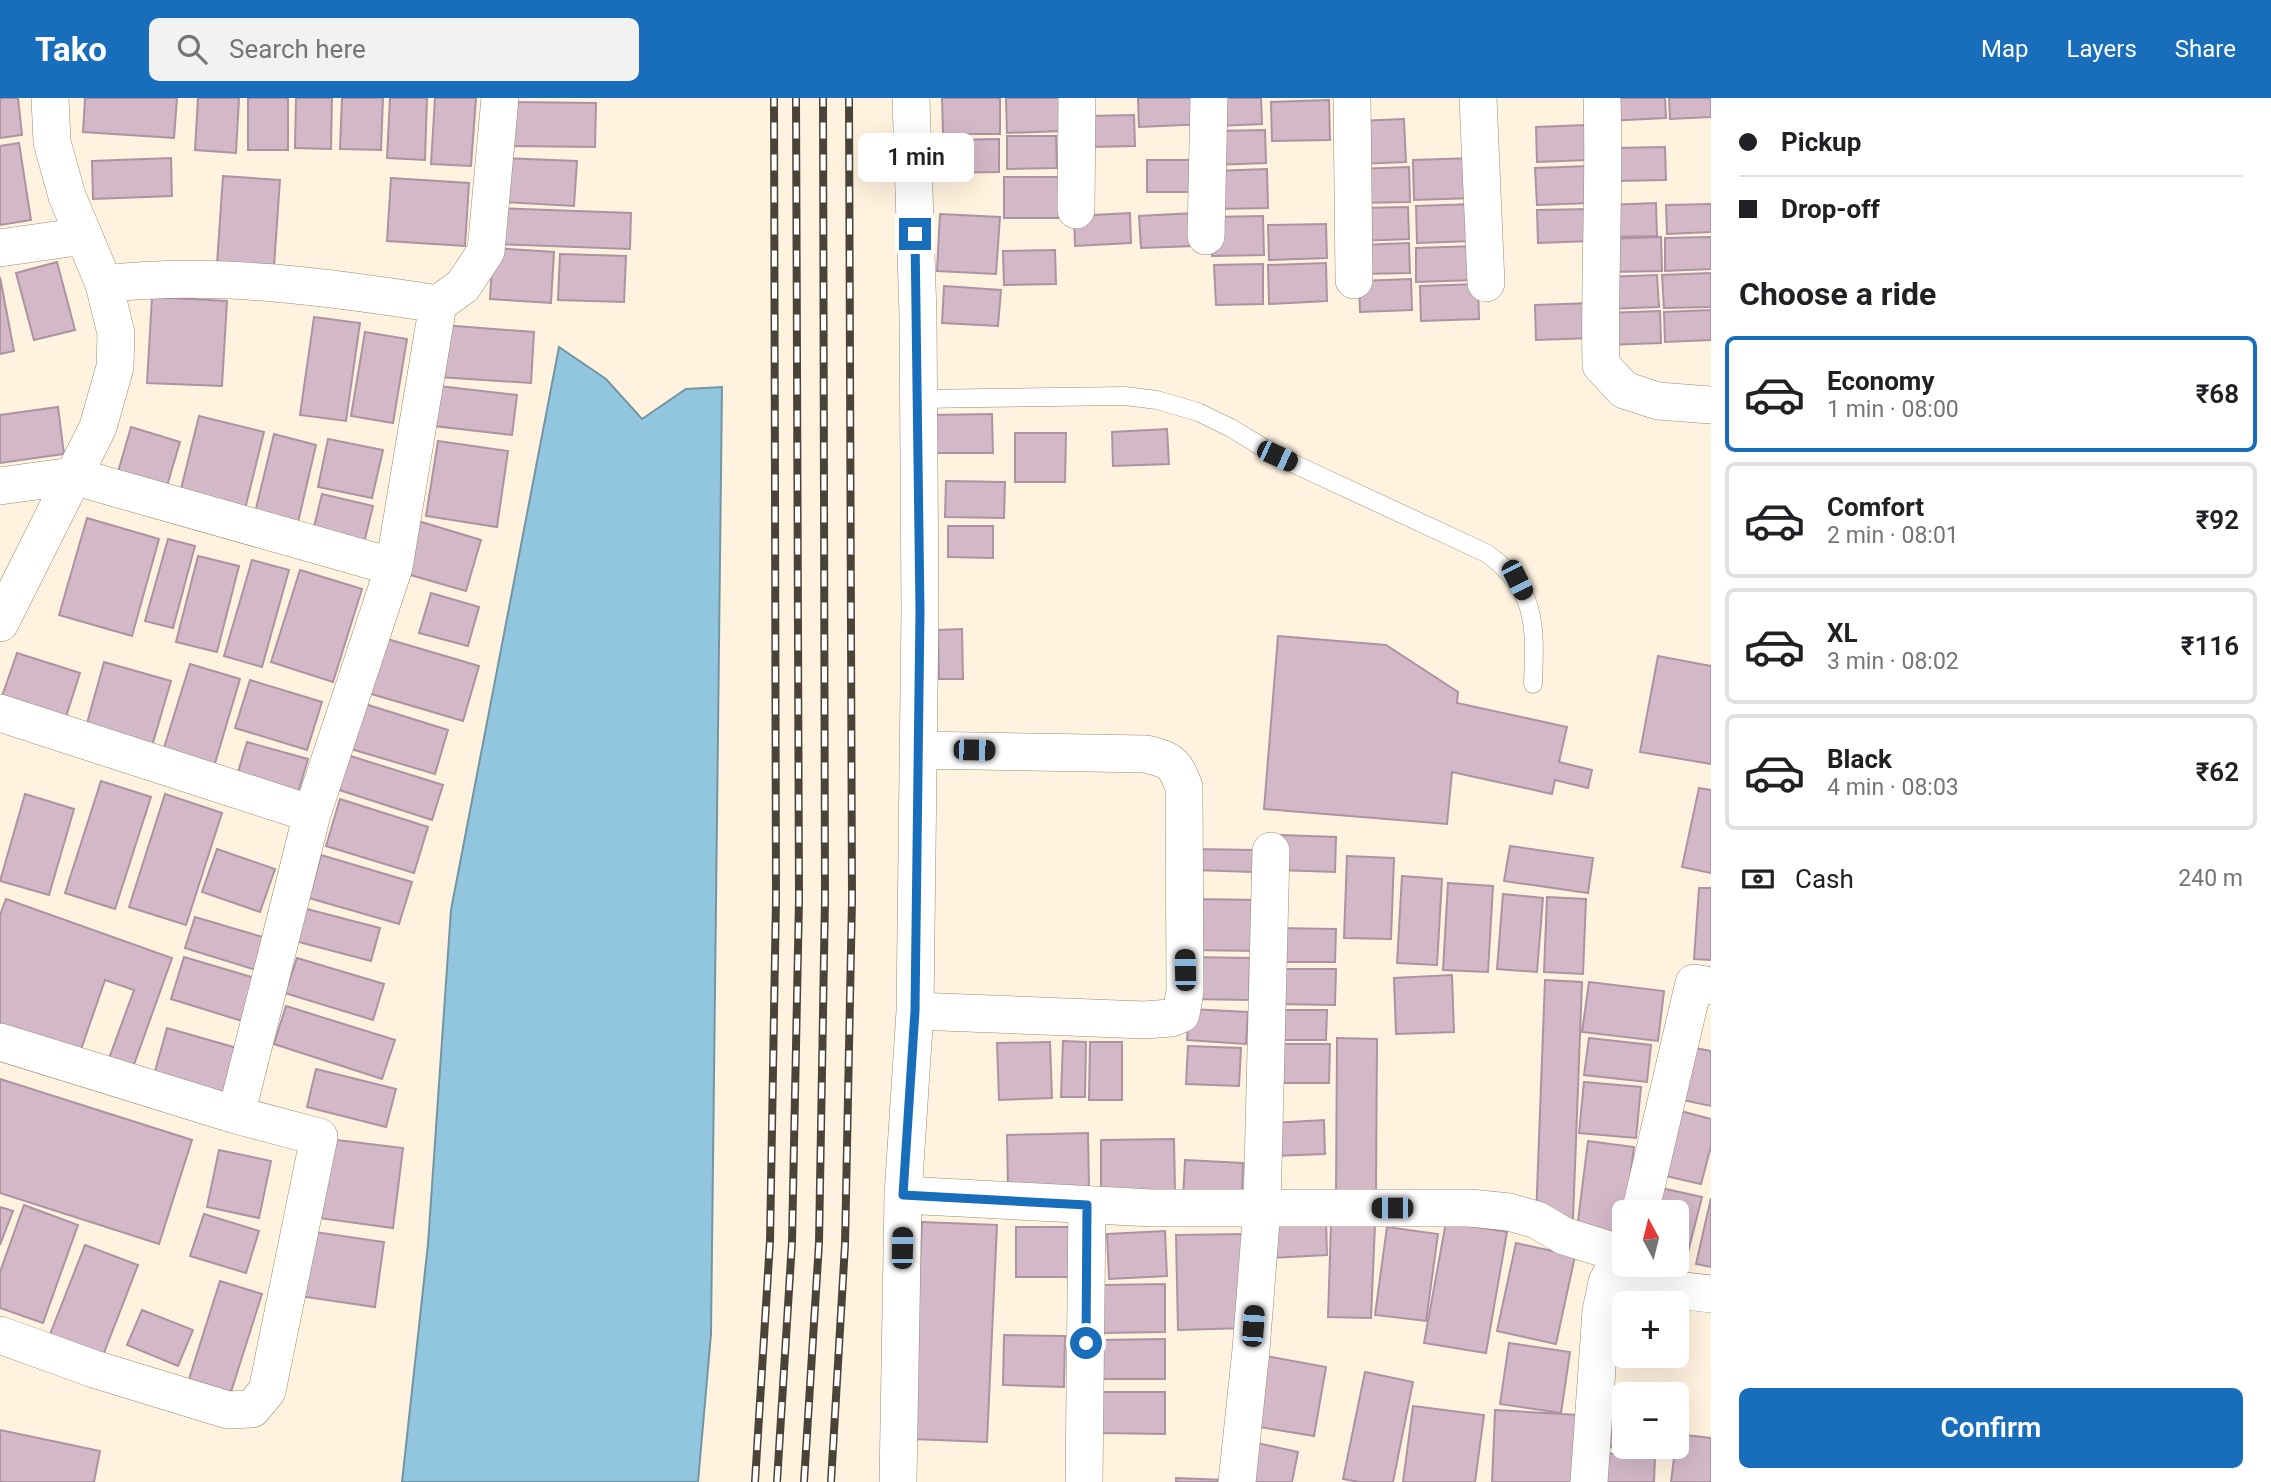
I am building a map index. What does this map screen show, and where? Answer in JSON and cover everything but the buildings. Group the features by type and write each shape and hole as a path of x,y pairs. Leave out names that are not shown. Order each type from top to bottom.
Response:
{"street":[{"path":"0,623 97,427 115,367 116,334 104,284 68,196 52,142 50,98"},
{"path":"104,284 148,279 257,282 366,293 438,304 463,286 486,251 500,98"},
{"path":"898,1482 903,1195 915,1011 918,750 919,399 911,98"},
{"path":"1076,209 1077,98"},
{"path":"1206,236 1209,98"},
{"path":"1352,98 1354,280"},
{"path":"1478,98 1486,283"},
{"path":"1602,98 1604,150 1599,309 1601,365 1624,390 1658,401 1711,405"},
{"path":"0,248 84,236"},
{"path":"236,1115 312,814 394,567 438,304"},
{"path":"0,486 73,476 394,567"},
{"path":"0,713 312,814"},
{"path":"915,1011 1144,1020 1171,1018 1181,1014 1185,991 1184,787 1177,768 1165,758 1146,754 918,750"},
{"path":"1237,1482 1262,1208 1271,851"},
{"path":"1643,1200 1694,983 1711,986"},
{"path":"0,1042 236,1115 319,1137 267,1391 252,1409 228,1410 94,1369 0,1335"},
{"path":"903,1195 1087,1205 1470,1208 1509,1212 1537,1220 1612,1259"},
{"path":"1084,1482 1087,1205"},
{"path":"1588,1482 1601,1311 1612,1278"},
{"path":"1666,1278 1711,1293"}],"lane":[{"path":"919,399 1125,396 1157,400 1198,412 1277,456 1502,564 1517,580 1526,599 1535,632 1533,684"}],"water":[{"path":"559,347 606,379 642,419 686,389 722,387 711,1334 698,1482 402,1482 428,1244 451,910"}],"railway":[{"path":"755,1482 770,1241 776,899 774,98"},
{"path":"777,1482 792,1242 799,900 796,98"},
{"path":"804,1482 819,1243 825,899 823,98"},
{"path":"831,1482 845,1245 852,900 849,98"}],"route":[{"path":"915,234 920,611 915,1011 903,1195 1087,1205 1086,1343"}]}
